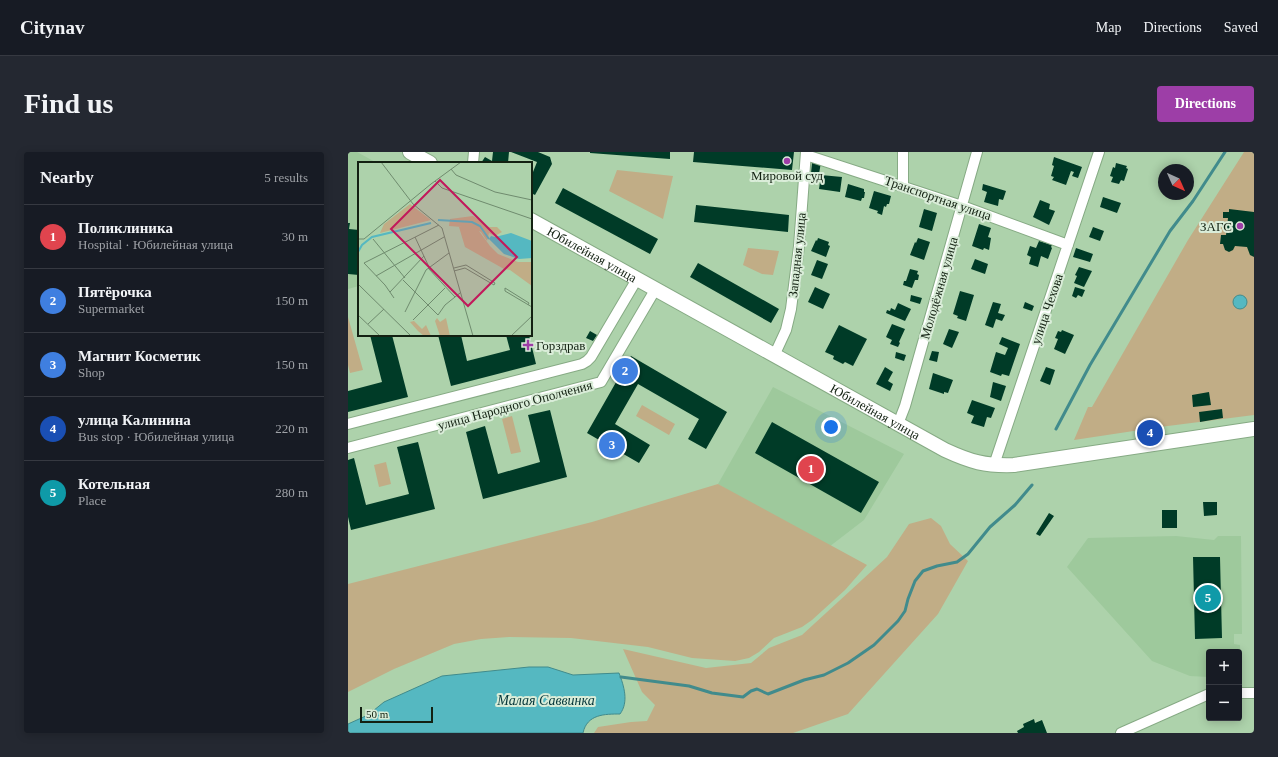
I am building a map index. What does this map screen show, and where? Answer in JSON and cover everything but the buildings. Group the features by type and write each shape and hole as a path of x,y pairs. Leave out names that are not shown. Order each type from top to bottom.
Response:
{"main road":[{"path":"410,152 428,162"},
{"name":"Юбилейная улица","path":"532,221 945,450 964,459 980,464 1014,465 1254,429"}],"street":[{"path":"473,162 474,152"},
{"path":"903,152 903,186"},
{"name":"Молодёжная улица","path":"898,424 905,406 977,152"},
{"name":"улица Чехова","path":"994,465 1099,152"},
{"name":"Транспортная улица","path":"806,153 962,206 1068,245"},
{"name":"Западная улица","path":"774,356 786,330 791,309 799,246 806,153"},
{"name":"улица Народного Ополчения","path":"348,424 570,367 587,361 591,357 637,279"},
{"name":"улица Народного Ополчения","path":"348,448 601,382 655,290"},
{"path":"1242,692 1254,693"},
{"path":"1121,733 1206,695"}],"shaded area":[{"path":"348,152 357,152 375,162 358,162 358,286 348,289"},
{"path":"1244,152 1254,152 1254,415 1074,440 1088,407 1092,407 1188,240"},
{"path":"617,170 673,176 663,219 609,191"},
{"path":"748,248 779,251 773,275 762,274 743,265"},
{"path":"348,317 363,370 350,373 348,365"},
{"path":"773,387 904,454 864,520 825,550 718,484"},
{"path":"642,405 675,424 669,435 636,416"},
{"path":"512,416 521,452 511,454 502,419"},
{"path":"386,462 391,484 379,487 374,465"},
{"path":"718,484 867,565 845,590 812,620 802,627 774,638 759,652 749,658 735,661 692,658 648,647 571,638 509,637 481,639 454,644 394,669 348,692 348,584 592,522"},
{"path":"931,518 941,526 950,544 968,561 938,614 848,714 793,733 594,733 598,727 647,721 655,705 642,692 623,649 706,668 751,663 769,648 802,635 887,557 909,524"},
{"path":"1176,536 1214,540 1218,536 1241,536 1242,634 1234,634 1234,644 1240,645 1240,649 1206,649 1206,677 1190,676 1152,661 1067,567 1088,538"}],"water":[{"path":"1240,295 1245,297 1247,302 1245,307 1240,309 1235,307 1233,302 1235,297"},
{"name":"Малая Саввинка","path":"529,667 548,667 573,675 619,673 625,694 623,709 620,714 597,716 588,722 583,733 348,733 348,724 368,715 384,702 442,676"}],"waterway":[{"path":"1056,429 1090,365 1170,231 1193,201 1225,152"},
{"path":"621,677 689,686 712,693 743,697 751,691 757,689 768,694 804,680 824,675 848,663 874,645 898,621 905,611 915,581 923,571 937,566 957,562 968,554 990,527 1015,505 1032,485"}],"place":[{"name":"Мировой суд","path":"787,161"},
{"name":"ЗАГС","path":"1240,226"},
{"name":"Горздрав","path":"528,345"},
{"name":"Пятёрочка","path":"625,371"},
{"name":"улица Калинина","path":"1150,433"},
{"name":"Магнит Косметик","path":"612,445"},
{"name":"Поликлиника","path":"811,469"},
{"name":"Котельная","path":"1208,598"}]}
